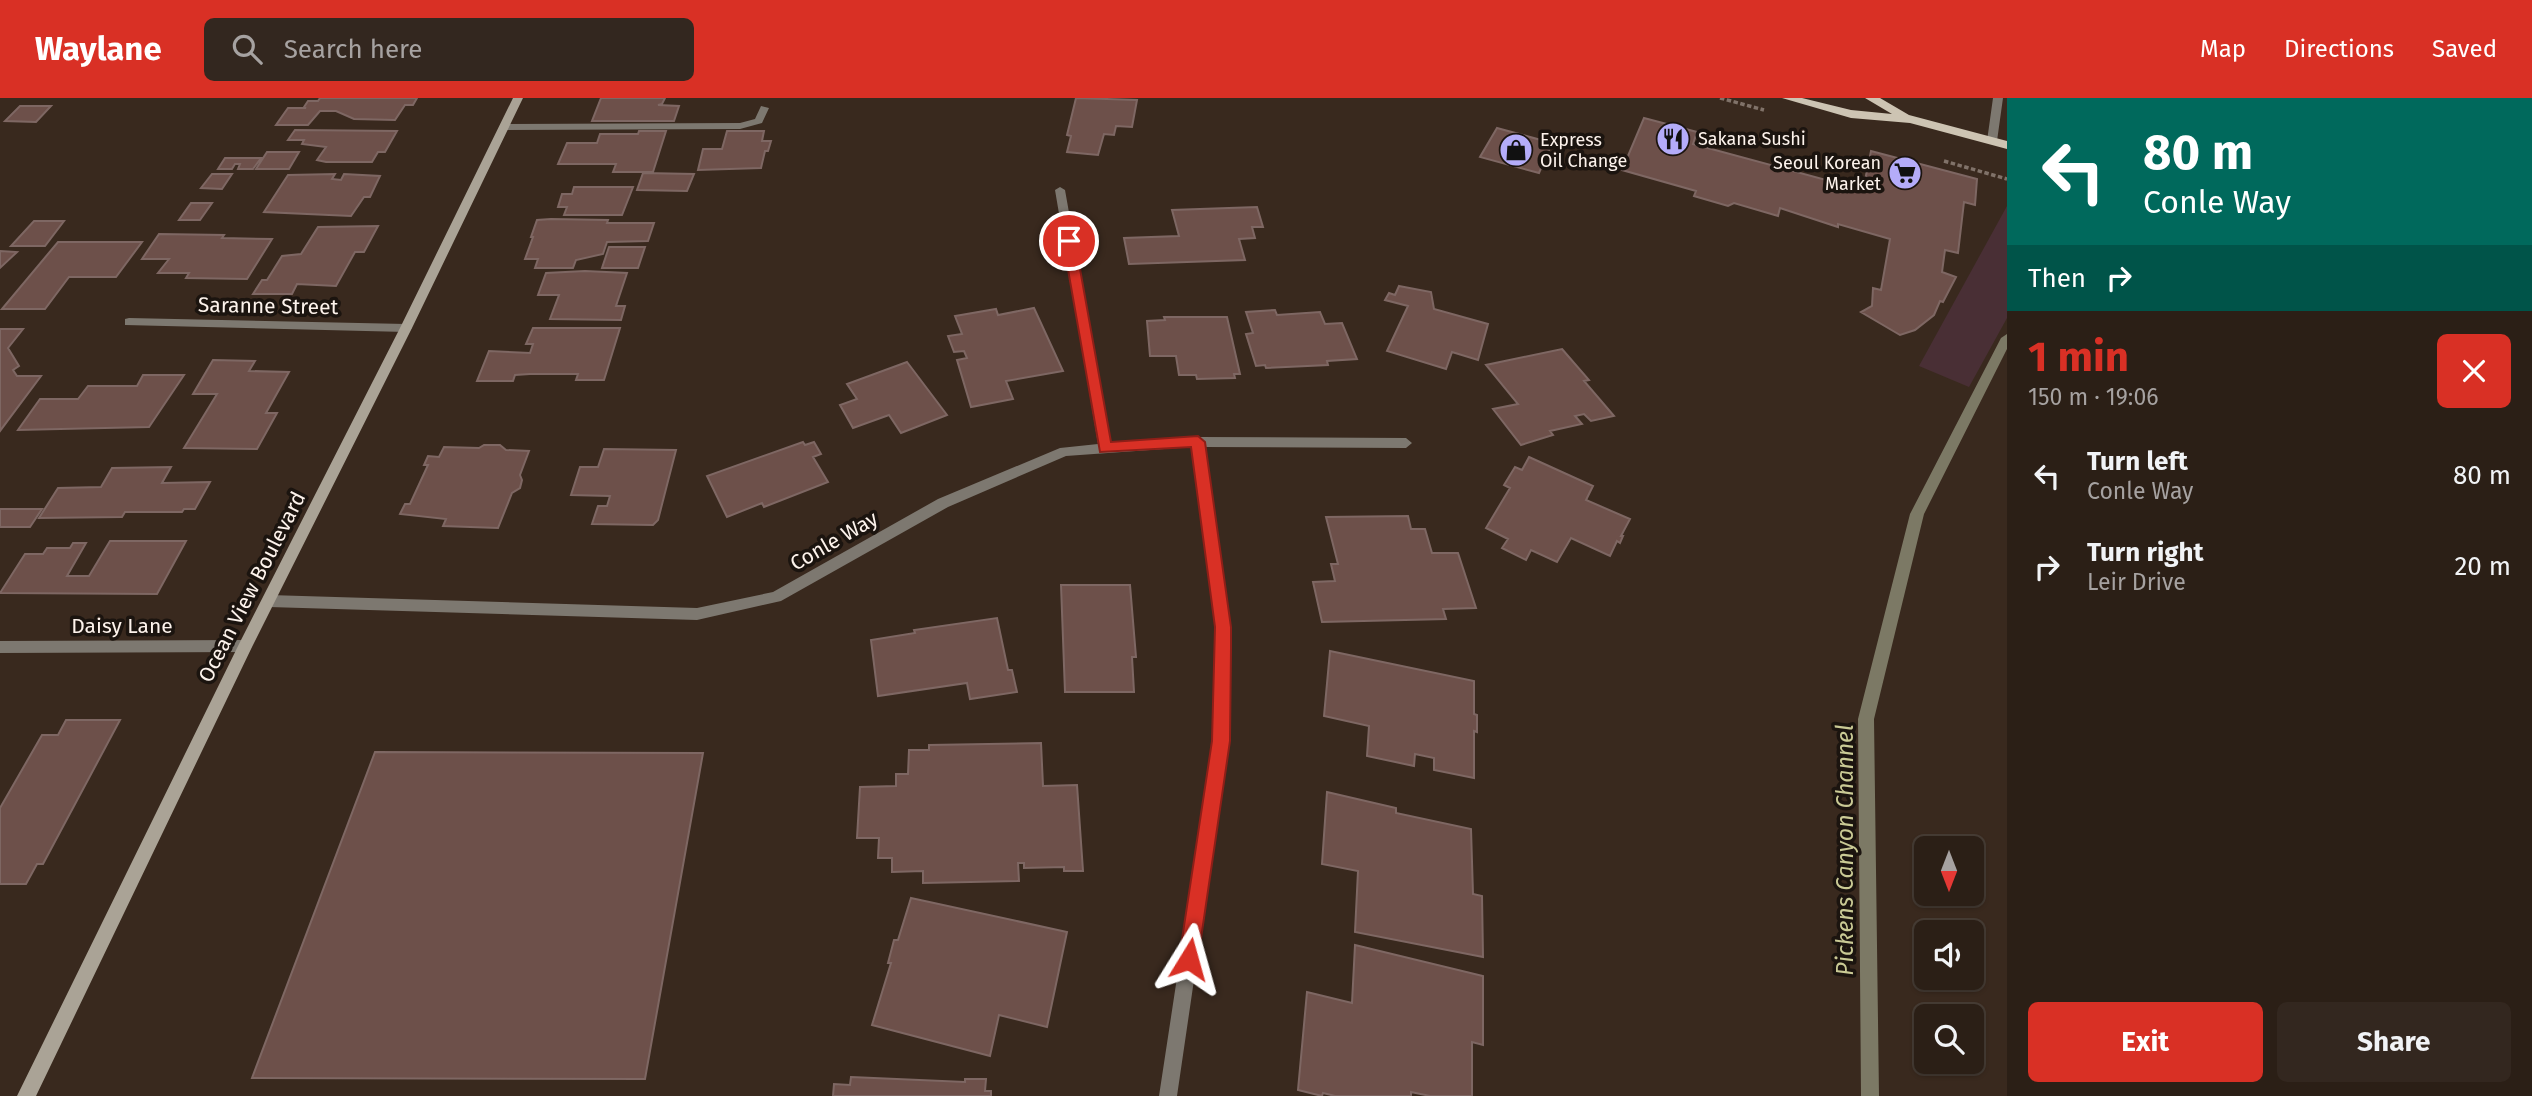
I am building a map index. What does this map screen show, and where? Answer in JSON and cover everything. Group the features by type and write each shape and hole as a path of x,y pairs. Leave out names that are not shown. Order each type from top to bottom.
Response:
{"main road":[{"path":"1788,98 1851,114 1910,118"},
{"path":"1871,98 1910,118 2007,145"}],"street":[{"name":"Ocean View Boulevard","path":"26,1096 245,646 406,328 518,98"},
{"path":"1992,141 1998,98"},
{"path":"504,127 740,127 759,121 764,108"},
{"path":"1060,190 1105,448"},
{"name":"Saranne Street","path":"130,322 406,328"},
{"path":"1168,1096 1221,741 1223,627 1198,442"},
{"name":"Conle Way","path":"269,601 697,614 776,597 943,503 1065,451 1198,442 1406,443"},
{"name":"Daisy Lane","path":"0,647 245,646"}],"shaded area":[{"path":"2007,206 2007,318 1969,387 1919,366"}],"building":[{"path":"320,98 417,98 413,105 405,105 395,120 354,119 336,111 320,111 308,125 276,125 288,108 306,108 304,107 308,101 318,101"},
{"path":"601,98 665,98 662,104 658,105 679,106 674,121 592,121"},
{"path":"1076,98 1137,100 1132,127 1116,126 1114,135 1104,134 1098,155 1067,152 1071,136 1067,135"},
{"path":"20,106 51,106 36,122 5,121"},
{"path":"1644,118 1697,132 1693,144 1863,190 1871,151 1977,179 1975,205 1964,202 1958,253 1945,250 1942,272 1956,277 1943,302 1940,301 1934,315 1915,330 1900,335 1861,312 1872,306 1873,288 1881,290 1890,239 1838,224 1838,227 1780,208 1778,216 1734,203 1728,206 1694,196 1696,191 1622,170"},
{"name":"Express Oil Change","path":"1497,128 1552,143 1539,173 1480,157"},
{"path":"295,130 397,131 385,152 378,152 372,162 326,162 317,160 326,147 302,144 304,140 288,140"},
{"path":"639,131 666,131 653,172 613,172 616,164 558,164 567,143 597,143 600,134 638,134"},
{"path":"727,131 764,131 762,141 771,141 768,151 765,151 761,168 698,170 703,149 722,149"},
{"path":"267,152 299,152 289,169 256,169"},
{"path":"225,158 261,158 253,169 238,169 240,164 235,164 232,169 218,169"},
{"path":"643,173 694,174 687,191 637,190"},
{"path":"212,174 232,174 222,189 201,188"},
{"path":"335,174 332,179 341,180 344,174 380,176 370,197 364,197 351,216 264,212 288,175"},
{"path":"574,187 633,187 622,215 564,215 567,207 558,207 562,194 572,194"},
{"path":"191,203 212,203 200,220 179,220"},
{"path":"1257,207 1263,227 1252,227 1255,238 1239,239 1245,260 1129,264 1124,238 1179,236 1172,210"},
{"path":"537,220 654,223 648,241 607,242 603,254 576,260 573,268 535,268 538,259 525,259 531,237"},
{"path":"34,221 64,221 45,246 11,246"},
{"path":"378,226 364,252 355,252 336,286 297,284 292,294 253,294 262,280 267,280 282,256 301,254 318,227"},
{"path":"159,234 272,239 247,279 186,278 189,273 158,273 169,259 142,259"},
{"path":"58,242 142,242 116,277 69,277 45,309 2,309"},
{"path":"609,247 645,247 638,268 602,268"},
{"path":"0,251 17,252 0,268"},
{"path":"546,273 627,273 616,306 625,306 621,320 550,319 559,295 538,295"},
{"path":"1399,286 1431,292 1434,309 1488,324 1478,360 1452,352 1446,369 1387,351 1408,306 1385,300 1389,293 1395,295"},
{"path":"1034,308 1063,371 1006,381 1013,399 971,407 957,360 967,358 964,351 954,352 948,336 962,334 955,316 996,309 998,315"},
{"path":"1275,310 1277,315 1320,312 1325,324 1342,323 1357,359 1327,361 1328,365 1266,368 1265,365 1256,366 1246,334 1253,333 1246,312"},
{"path":"1164,317 1227,317 1240,374 1234,374 1235,378 1197,379 1196,375 1179,375 1176,356 1150,356 1147,321 1165,320"},
{"path":"533,328 620,328 604,380 576,380 578,374 530,374 515,375 513,381 477,381 489,351 530,353 533,344 526,344"},
{"path":"0,329 23,329 8,348 19,366 13,370 17,376 41,376 0,431"},
{"path":"1562,349 1589,380 1584,381 1614,416 1591,421 1584,414 1575,416 1582,424 1550,431 1553,435 1521,445 1493,409 1518,404 1486,365"},
{"path":"213,360 255,361 249,371 289,372 266,413 277,413 257,449 184,448 217,394 193,394"},
{"path":"907,362 947,415 901,433 889,415 853,428 840,405 857,399 847,384"},
{"path":"143,375 184,375 149,427 18,430 40,399 78,399 88,386 137,386"},
{"path":"803,442 805,445 814,442 821,454 813,457 828,482 764,507 762,503 727,517 707,476"},
{"path":"484,445 500,445 506,450 529,451 520,475 520,488 512,493 498,528 443,526 446,519 400,514 405,504 410,504 428,465 424,465 428,456 439,457 444,447 479,448"},
{"path":"604,449 676,450 658,520 653,525 592,524 598,506 607,506 610,496 571,495 580,467 598,467"},
{"path":"1529,457 1593,486 1586,500 1630,519 1620,543 1617,541 1610,556 1571,538 1557,562 1531,550 1526,560 1502,548 1508,539 1486,528 1510,488 1504,485 1515,467 1522,470"},
{"path":"171,467 162,483 210,482 195,509 184,509 182,512 125,512 122,517 39,518 58,488 101,487 112,468"},
{"path":"0,509 42,509 30,527 0,527"},
{"path":"1408,516 1411,529 1425,529 1432,553 1458,553 1476,608 1443,609 1446,619 1322,622 1313,582 1335,581 1331,564 1338,564 1326,517"},
{"path":"110,541 186,541 157,594 0,593 25,554 43,554 47,548 70,548 73,543 86,543 67,576 89,576"},
{"path":"1061,585 1130,585 1136,657 1132,657 1134,692 1065,692"},
{"path":"997,618 1008,670 1012,670 1017,692 970,699 967,683 878,696 871,640 915,633 914,630"},
{"path":"1330,651 1474,681 1477,732 1474,731 1474,778 1434,770 1434,758 1415,754 1414,766 1367,756 1369,726 1324,716"},
{"path":"66,720 120,720 43,864 37,864 26,884 0,884 0,808 42,735 58,735"},
{"path":"1041,743 1043,786 1077,785 1083,871 1064,871 1064,867 1024,868 1024,863 1018,863 1019,881 923,883 923,871 892,872 892,858 878,858 879,838 857,838 860,787 896,786 896,774 908,774 909,750 929,750 929,745"},
{"path":"375,752 703,753 645,1079 252,1078"},
{"path":"1327,792 1396,808 1396,813 1471,829 1473,894 1482,896 1483,957 1355,932 1358,871 1322,864"},
{"path":"911,898 1067,932 1047,1027 999,1015 990,1056 872,1025 891,963 888,963 894,940 898,940"},
{"path":"1355,945 1483,976 1483,1045 1472,1042 1472,1096 1430,1096 1411,1092 1411,1096 1335,1096 1323,1093 1322,1096 1298,1090 1307,992 1352,1003"},
{"path":"851,1077 965,1082 965,1079 986,1079 985,1091 991,1091 991,1096 833,1096 834,1084 850,1085"}],"waterway":[{"name":"Pickens Canyon Channel","path":"1870,1096 1866,719 1917,514 2007,338"}],"place":[{"name":"Sakana Sushi","path":"1673,139"},
{"name":"Express Oil Change","path":"1516,150"},
{"name":"Seoul Korean Market","path":"1905,173"}],"route":[{"path":"1069,241 1105,448 1198,442 1223,627 1223,649 1221,741 1189,959"}]}
